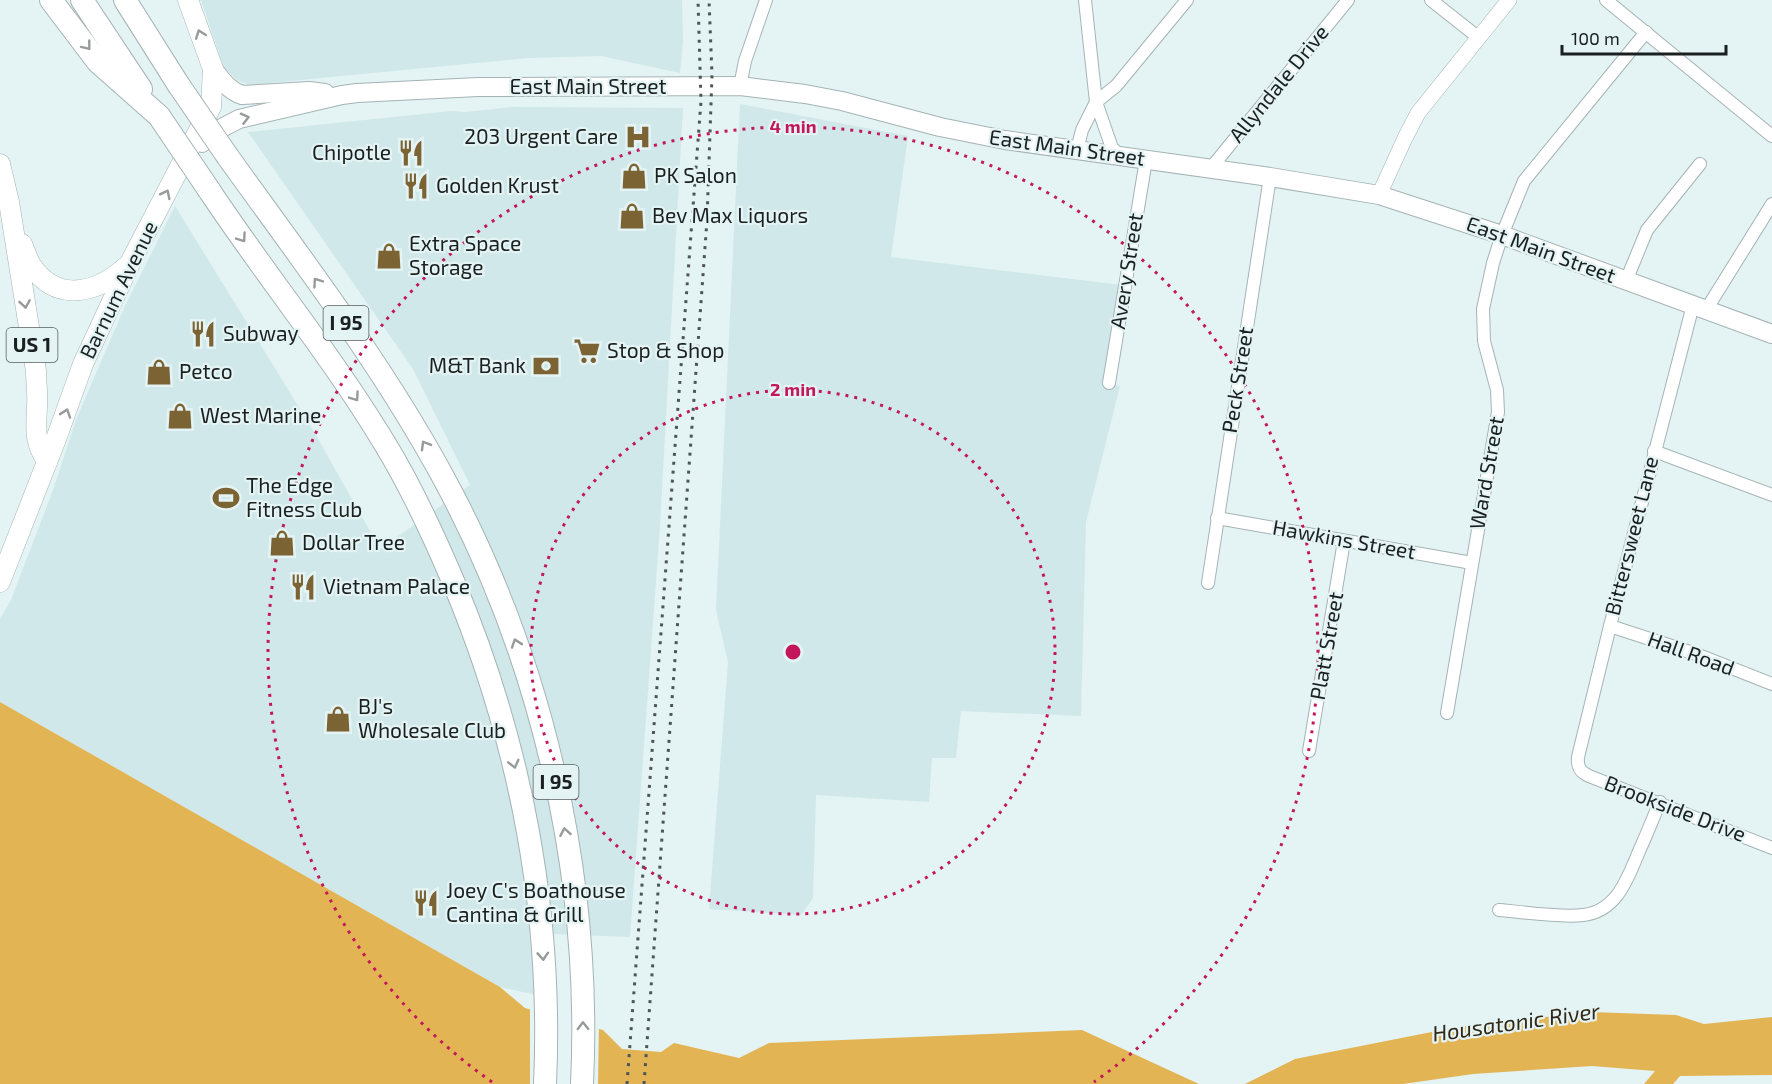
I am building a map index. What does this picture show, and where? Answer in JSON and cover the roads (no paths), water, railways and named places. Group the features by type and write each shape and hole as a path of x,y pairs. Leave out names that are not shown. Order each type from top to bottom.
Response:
{"highway":[{"path":"51,0 98,62 159,116"},
{"name":"I 95","path":"82,0 208,190 371,422 398,465 422,512 455,587 484,663 506,731 532,853 542,936 546,1000 545,1084"},
{"name":"I 95","path":"125,0 178,84 384,380 453,496 490,574 521,657 541,723 558,793 570,857 579,932 583,1003 582,1084"}],"main road":[{"name":"Barnum Avenue","path":"0,582 83,364 131,261 211,107 213,69 188,0"},
{"name":"East Main Street","path":"213,69 232,92 242,95 309,91 342,95"},
{"name":"East Main Street","path":"182,164 214,132 239,119 342,95 478,87 740,86 805,94 958,131 1379,195 1502,235 1772,334"},
{"name":"US 1","path":"0,164 4,202 12,225 36,371 35,436 39,449 47,462"},
{"path":"12,225 36,272 46,281 62,289 79,291 97,286 112,278 131,261"}],"street":[{"path":"740,86 745,61 766,0"},
{"path":"1085,0 1096,102 1112,148 1121,156"},
{"path":"1077,150 1082,130 1096,102 1116,86 1187,0"},
{"name":"Allyndale Drive","path":"1211,168 1348,0"},
{"path":"1431,0 1479,38"},
{"path":"1379,195 1418,113 1509,0"},
{"path":"1606,0 1772,136"},
{"name":"Ward Street","path":"1447,713 1498,412 1497,390 1484,341 1483,321 1485,297 1502,235 1524,182 1646,32"},
{"name":"Avery Street","path":"1109,383 1146,160"},
{"path":"1626,281 1647,230 1700,164"},
{"name":"Peck Street","path":"1208,583 1270,177"},
{"name":"Bittersweet Lane","path":"1579,769 1578,757 1654,451 1699,307 1772,204"},
{"path":"1654,451 1772,495"},
{"name":"Hawkins Street","path":"1217,518 1472,562"},
{"name":"Platt Street","path":"1309,751 1344,541"},
{"name":"Hall Road","path":"1610,626 1696,654 1772,684"},
{"name":"Brookside Drive","path":"1579,769 1589,776 1660,802 1772,848"},
{"path":"1499,910 1576,916 1591,914 1605,907 1617,897 1626,884 1660,802"}],"water":[{"path":"0,702 500,987 525,1008 603,1030 622,1049 661,1052 674,1043 739,1058 769,1043 1082,1030 1199,1084 0,1084"},
{"name":"Housatonic River","path":"1590,1012 1676,1015 1704,1024 1772,1017 1772,1075 1680,1076 1673,1084 1644,1084 1655,1071 1592,1066 1473,1074 1403,1084 1245,1084 1295,1059 1457,1027"}],"railway":[{"path":"627,1084 701,101 698,0"},
{"path":"644,1084 707,220 712,75 709,0"}],"place":[{"name":"203 Urgent Care","path":"638,137"},
{"name":"Chipotle","path":"411,153"},
{"name":"PK Salon","path":"634,176"},
{"name":"Golden Krust","path":"416,186"},
{"name":"Bev Max Liquors","path":"632,216"},
{"name":"Extra Space Storage","path":"389,256"},
{"name":"Subway","path":"203,334"},
{"name":"Stop & Shop","path":"587,351"},
{"name":"M&T Bank","path":"546,366"},
{"name":"Petco","path":"159,372"},
{"name":"West Marine","path":"180,416"},
{"name":"The Edge Fitness Club","path":"226,498"},
{"name":"Dollar Tree","path":"282,543"},
{"name":"Vietnam Palace","path":"303,587"},
{"name":"BJ's Wholesale Club","path":"338,719"},
{"name":"Joey C's Boathouse Cantina & Grill","path":"426,903"}]}
